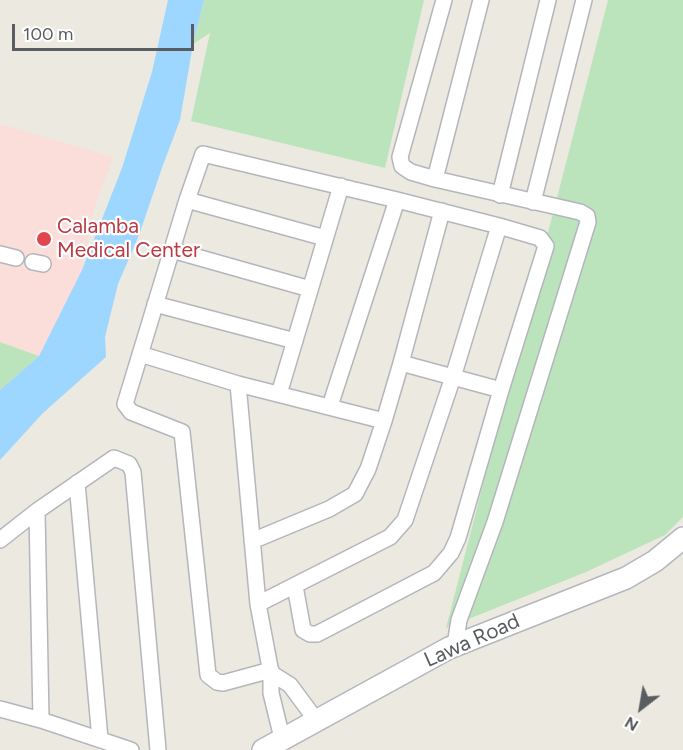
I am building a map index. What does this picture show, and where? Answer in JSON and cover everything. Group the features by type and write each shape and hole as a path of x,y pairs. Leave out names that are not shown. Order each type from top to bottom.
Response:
{"main road":[{"name":"Lawa Road","path":"263,750 455,645 626,578 655,561 683,538"}],"street":[{"path":"444,0 400,157 402,166 411,172 435,179 580,212 587,216 588,222 495,522 459,620 455,645"},
{"path":"435,179 482,0"},
{"path":"500,195 548,0"},
{"path":"533,202 584,0"},
{"path":"295,586 303,630 310,634 317,634 435,573 451,553 458,538 546,246 540,238 499,226 203,154 125,404 131,412 182,432 208,675 222,683 271,672 290,685 316,720"},
{"path":"279,394 341,186"},
{"path":"187,200 325,238"},
{"path":"330,406 397,200"},
{"path":"252,541 328,509 355,494 368,469 384,421 442,211"},
{"path":"258,604 390,537 405,520 453,377 499,226"},
{"path":"172,250 310,289"},
{"path":"0,254 16,258"},
{"path":"155,304 295,341"},
{"path":"140,354 238,384 384,421"},
{"path":"401,363 501,390"},
{"path":"238,384 258,604 271,672 271,693 282,738"},
{"path":"0,540 37,510 114,458 129,464 133,472 158,750"},
{"path":"77,483 100,739"},
{"path":"37,510 41,720"},
{"path":"0,709 131,750"}],"shaded area":[{"name":"Calamba Medical Center","path":"0,124 113,157 94,209 82,270 39,356 0,342"}],"green space":[{"path":"204,0 424,0 385,168 191,121 210,33 193,44"},
{"path":"608,0 683,0 683,517 665,535 586,572 446,628"},
{"path":"0,342 39,356 0,390"}],"water":[{"path":"168,0 204,0 193,44 180,120 139,235 118,284 105,337 106,357 43,413 0,460 0,390 39,356 82,270 122,168 152,72"}],"place":[{"name":"Calamba Medical Center","path":"44,239"}]}
